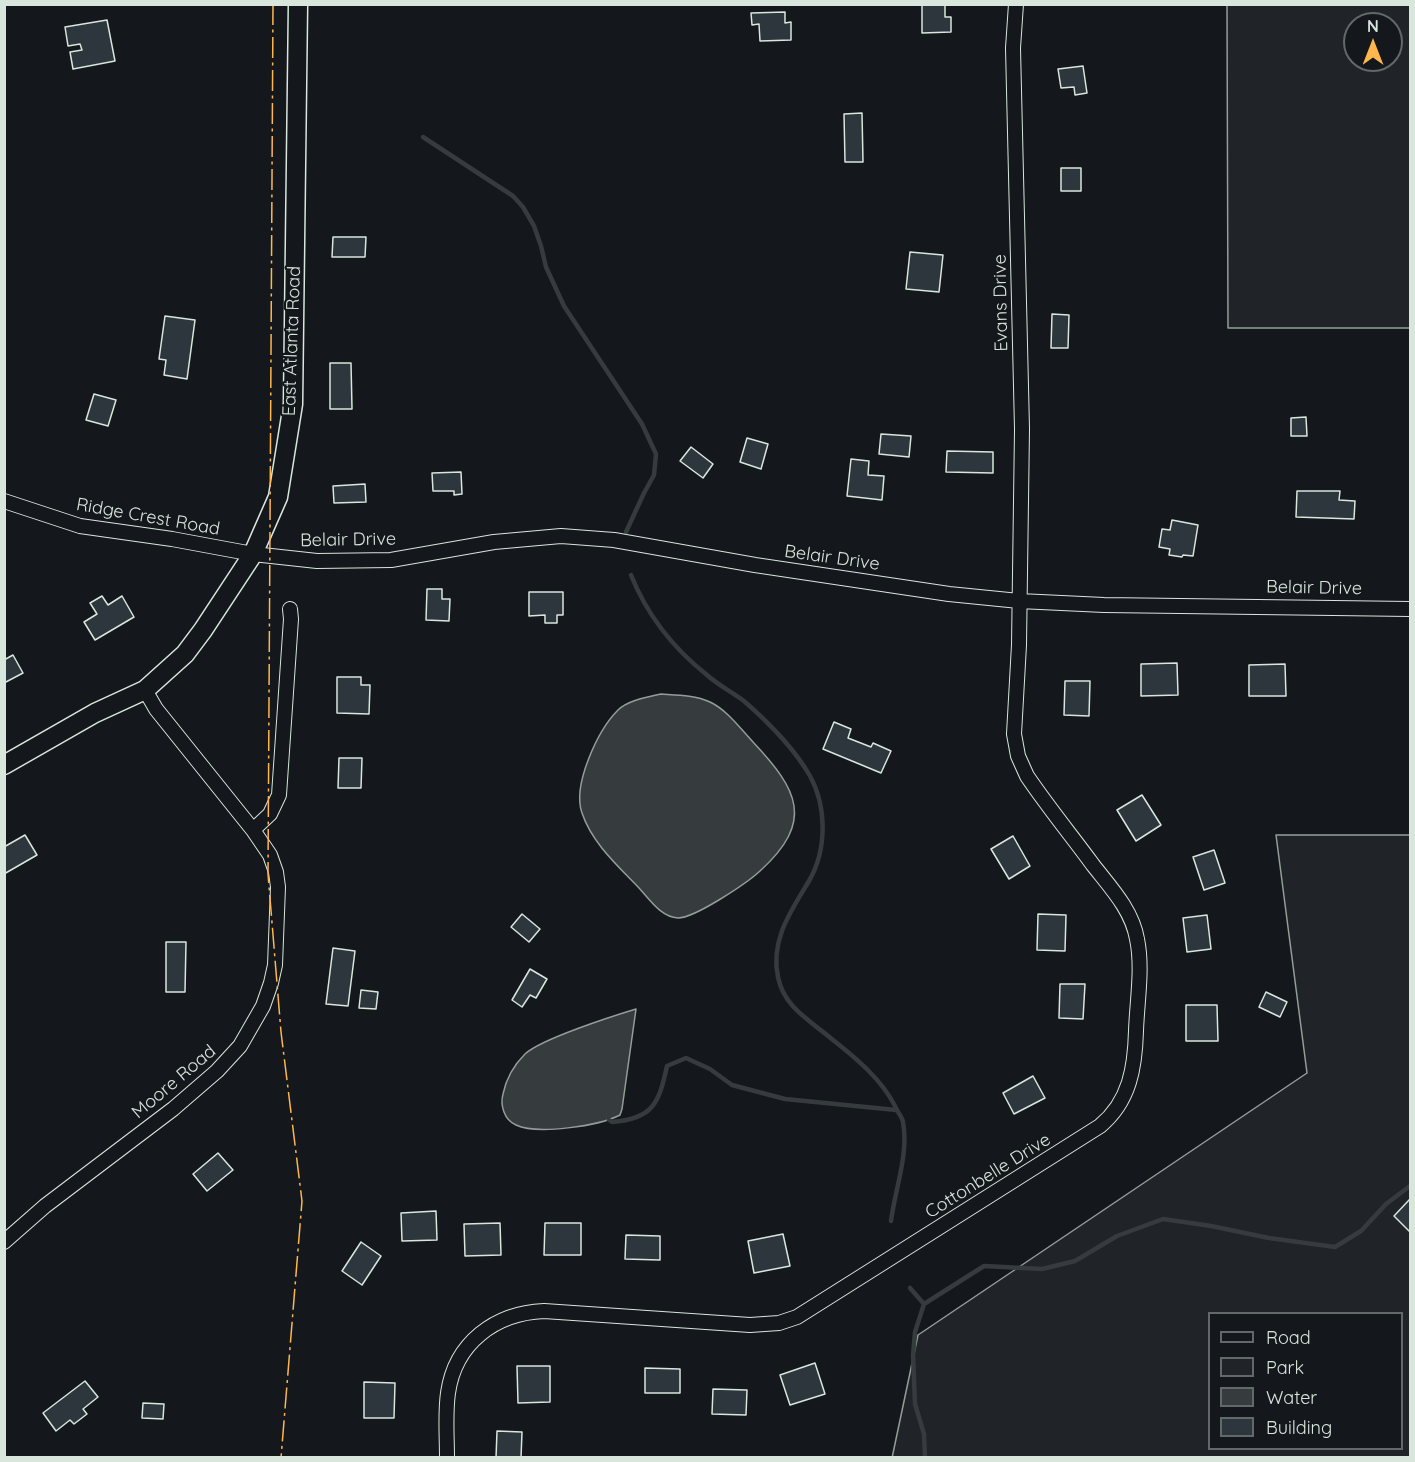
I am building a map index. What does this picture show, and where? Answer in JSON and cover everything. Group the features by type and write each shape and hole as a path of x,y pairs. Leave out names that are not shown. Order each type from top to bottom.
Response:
{"street":[{"name":"East Atlanta Road","path":"4,765 95,713 145,690 185,654 253,554 278,497 293,404 298,4"},
{"name":"Evans Drive","path":"1016,4 1013,48 1022,429 1019,601"},
{"name":"Ridge Crest Road","path":"4,501 80,526 172,539 253,554"},
{"name":"Belair Drive","path":"253,554 317,561 391,560 494,542 561,536 614,540 767,567 949,594 1019,601 1410,609"},
{"name":"Cottonbelle Drive","path":"447,1458 447,1404 451,1379 458,1360 468,1344 497,1322 519,1313 544,1311 750,1325 787,1321 807,1312 1100,1126 1119,1105 1128,1089 1134,1068 1139,958 1137,939 1131,919 1122,902 1030,780 1018,756 1014,734 1019,601"},
{"path":"253,830 270,814 279,795 290,609"},
{"name":"Moore Road","path":"4,1242 45,1206 200,1087 232,1057 263,1006 274,971 278,912 276,872 270,855 253,830 156,709 145,690"}],"green space":[{"path":"1227,5 1410,5 1410,328 1228,328"},
{"path":"1276,835 1410,835 1410,1457 892,1458 918,1335 1307,1073"}],"water":[{"path":"661,694 698,698 722,710 781,775 794,806 794,821 788,836 777,853 760,871 708,906 678,918 666,915 656,907 606,854 586,824 580,801 584,773 589,758 610,719 627,704"},
{"path":"636,1009 620,1115 598,1123 553,1129 526,1128 508,1120 503,1107 504,1088 517,1063 525,1054 561,1035"}],"building":[{"path":"922,4 945,4 945,17 951,17 951,32 922,33"},
{"path":"785,12 785,23 791,22 791,40 760,41 759,24 752,25 751,13"},
{"path":"107,20 115,61 73,69 70,52 82,50 80,44 68,46 65,27"},
{"path":"1083,66 1087,93 1075,95 1074,87 1061,88 1058,69"},
{"path":"862,113 863,162 845,162 844,114"},
{"path":"1061,168 1081,168 1081,191 1061,191"},
{"path":"333,237 366,237 365,257 332,257"},
{"path":"910,252 943,255 939,292 906,289"},
{"path":"1052,314 1069,315 1068,348 1051,348"},
{"path":"165,316 195,320 187,379 164,375 166,360 159,359"},
{"path":"330,363 351,363 352,409 330,409"},
{"path":"94,394 116,400 108,426 86,420"},
{"path":"1306,417 1307,436 1291,436 1291,418"},
{"path":"881,434 911,436 909,457 879,454"},
{"path":"747,438 768,444 761,469 740,462"},
{"path":"691,447 713,464 703,478 680,461"},
{"path":"947,451 993,452 993,473 946,472"},
{"path":"851,459 869,461 868,475 884,476 882,500 847,496"},
{"path":"461,472 462,494 454,495 454,491 433,491 432,473"},
{"path":"365,484 366,502 334,503 333,486"},
{"path":"1297,491 1340,491 1339,500 1355,501 1354,519 1296,517"},
{"path":"1172,520 1198,525 1193,556 1169,555 1170,549 1159,547 1162,529 1170,530"},
{"path":"427,589 442,589 442,599 450,599 449,621 426,620"},
{"path":"529,592 563,592 563,615 557,615 557,623 545,623 545,615 529,616"},
{"path":"102,596 108,605 122,596 134,617 95,640 84,622 97,614 90,603"},
{"path":"13,655 23,673 4,683 4,660"},
{"path":"1177,663 1178,695 1141,696 1141,664"},
{"path":"1285,664 1286,696 1249,696 1249,665"},
{"path":"337,677 361,677 361,685 370,685 369,714 337,713"},
{"path":"1065,681 1090,681 1089,716 1064,715"},
{"path":"834,722 851,729 848,738 871,747 873,743 891,751 881,773 823,749"},
{"path":"339,758 362,758 361,788 338,788"},
{"path":"1142,795 1161,825 1136,841 1117,810"},
{"path":"25,835 37,855 4,874 4,847"},
{"path":"1013,836 1030,866 1009,879 991,849"},
{"path":"1214,850 1225,883 1204,890 1193,857"},
{"path":"522,914 540,929 529,942 511,927"},
{"path":"1038,914 1066,915 1065,951 1037,950"},
{"path":"1207,915 1211,949 1187,952 1183,918"},
{"path":"166,942 186,942 185,992 166,992"},
{"path":"333,948 355,951 348,1006 326,1004"},
{"path":"530,969 547,979 536,998 530,995 522,1007 512,1000"},
{"path":"1060,984 1085,984 1083,1019 1059,1018"},
{"path":"361,990 378,992 376,1009 359,1008"},
{"path":"1266,992 1287,1002 1280,1017 1259,1007"},
{"path":"1186,1005 1217,1005 1218,1041 1186,1041"},
{"path":"1033,1076 1045,1098 1014,1114 1003,1093"},
{"path":"218,1153 233,1170 207,1191 193,1174"},
{"path":"1410,1199 1410,1232 1394,1216"},
{"path":"436,1211 437,1240 402,1241 401,1213"},
{"path":"500,1223 501,1255 465,1256 464,1224"},
{"path":"545,1223 581,1223 581,1255 544,1255"},
{"path":"783,1234 790,1266 754,1273 748,1241"},
{"path":"626,1235 660,1236 660,1260 625,1259"},
{"path":"361,1242 381,1256 362,1285 342,1271"},
{"path":"815,1363 825,1394 790,1405 780,1375"},
{"path":"517,1366 550,1366 550,1402 518,1403"},
{"path":"645,1368 680,1369 680,1393 645,1393"},
{"path":"85,1381 98,1397 83,1409 87,1414 74,1424 70,1420 56,1431 43,1413"},
{"path":"364,1382 395,1383 394,1418 364,1418"},
{"path":"713,1389 747,1390 746,1415 712,1414"},
{"path":"143,1403 164,1404 163,1419 142,1418"},
{"path":"497,1431 522,1432 521,1458 496,1458"}],"waterway":[{"path":"423,137 513,196 523,207 534,226 546,267 564,306 642,424 656,454 654,475 626,532"},
{"path":"631,575 645,604 672,642 695,665 744,701 771,727 796,755 816,788 822,815 822,842 815,869 789,915 780,938 776,963 778,977 781,988 792,1006 868,1070 890,1096 902,1118 904,1146 891,1221"},
{"path":"609,1120 612,1122 626,1120 645,1113 657,1099 667,1066 686,1058 710,1069 732,1085 785,1099 896,1110"},
{"path":"925,1458 924,1434 915,1404 913,1355 915,1332 924,1304 984,1266 1042,1269 1075,1261 1117,1236 1163,1219 1335,1247 1361,1231 1386,1204 1410,1186"},
{"path":"910,1288 924,1304"}],"power":[{"path":"273,4 268,874 281,1032 302,1201 281,1458"}]}
